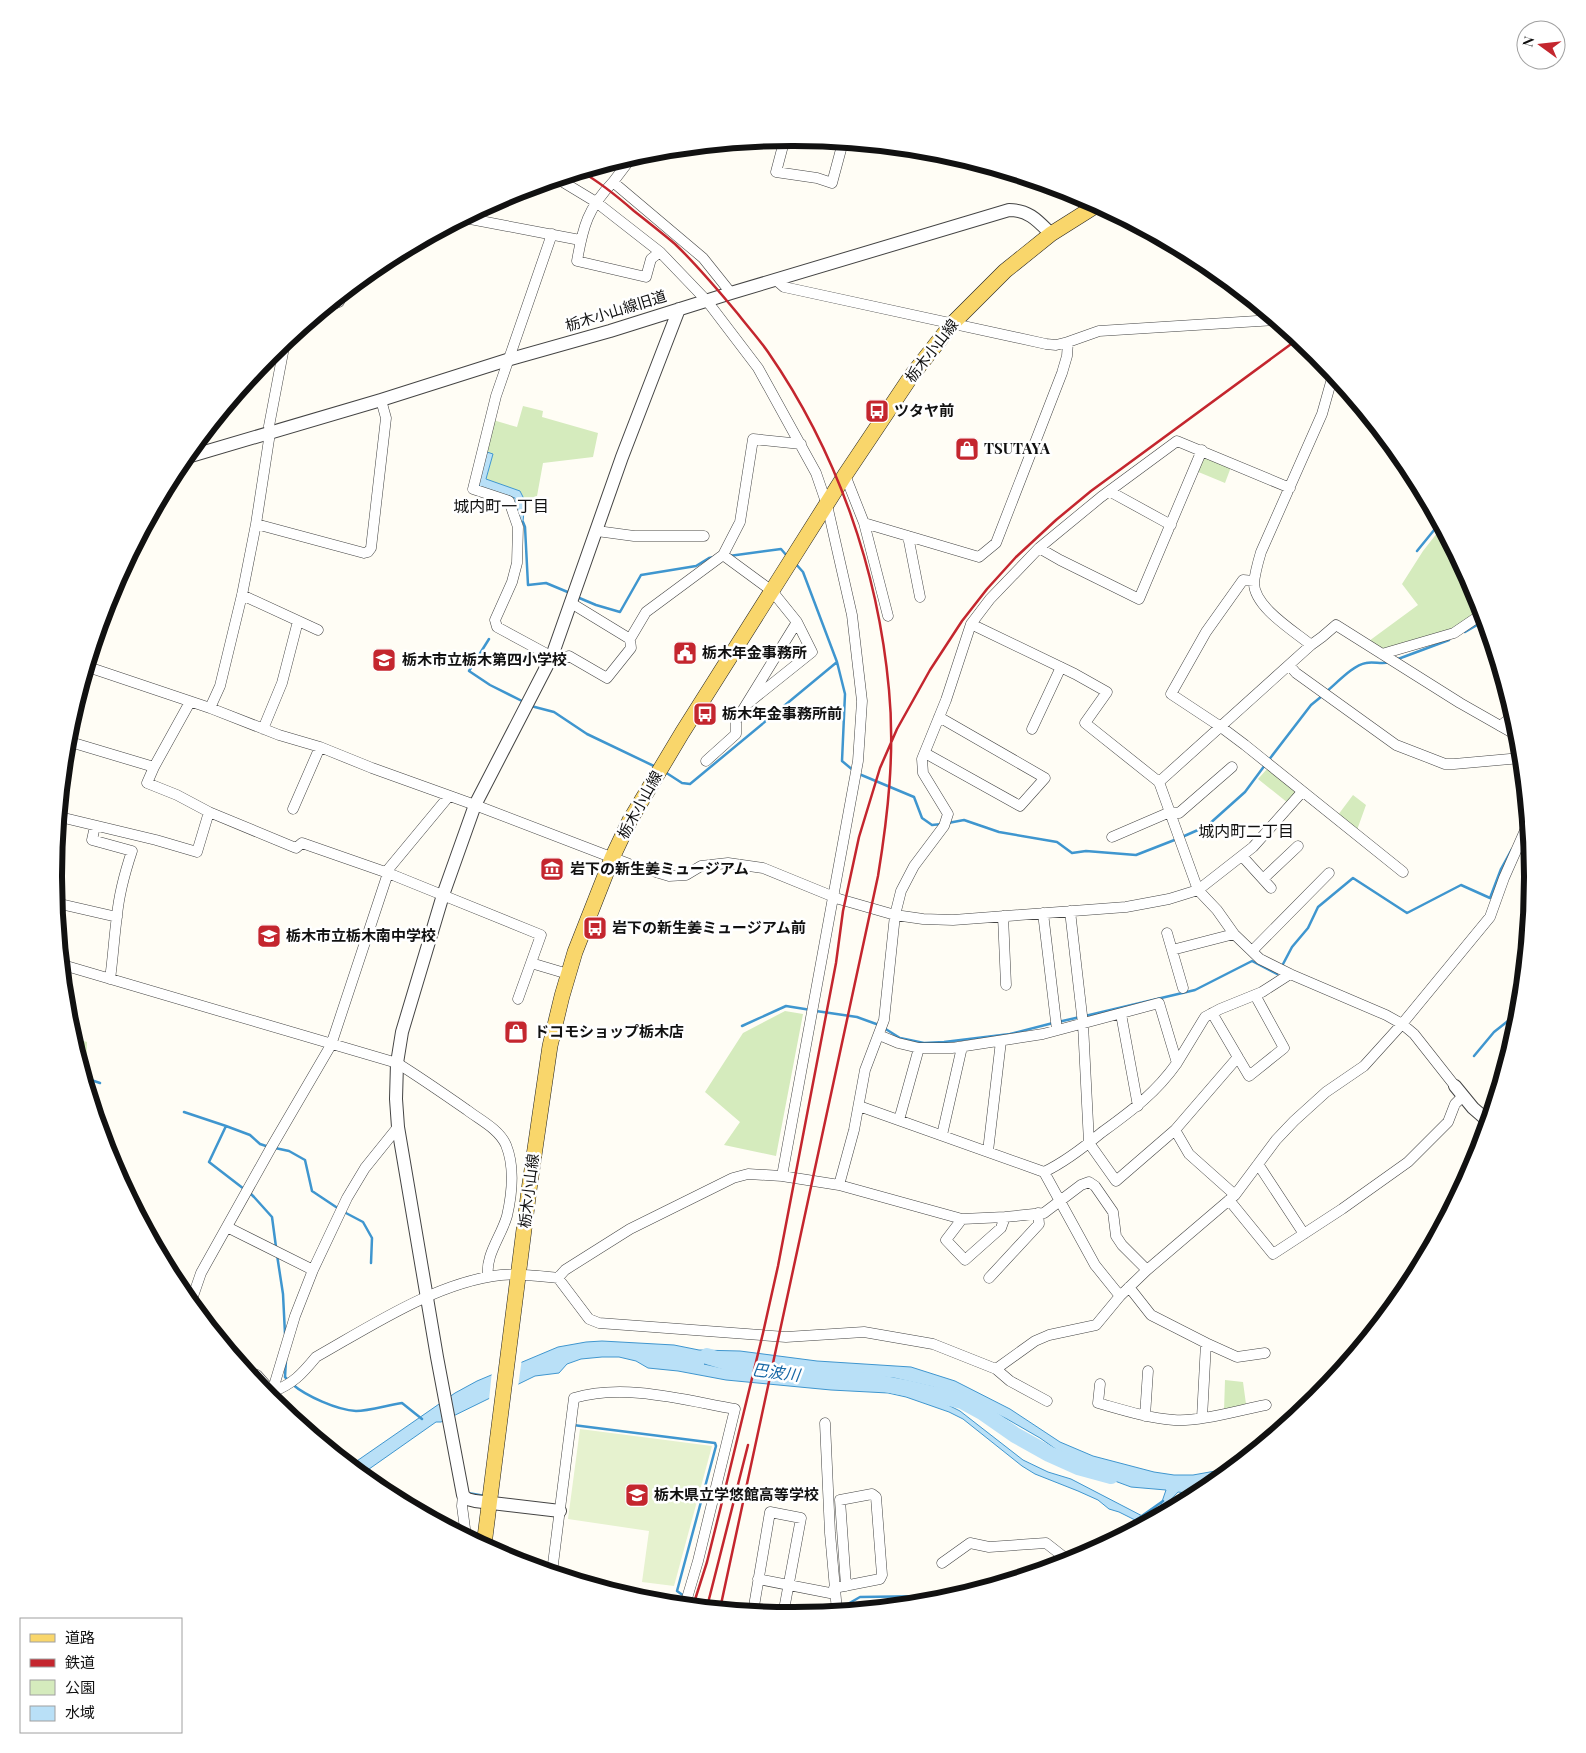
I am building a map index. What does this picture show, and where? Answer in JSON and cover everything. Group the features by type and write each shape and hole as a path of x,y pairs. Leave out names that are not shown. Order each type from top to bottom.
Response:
{"main road":[{"name":"栃木小山線","path":"485,1539 529,1190 550,1046 568,974 589,913 612,858 630,820 651,784 772,590 912,375 952,324 1005,272 1051,234 1090,209"}],"street":[{"path":"783,146 776,172 832,182 841,148"},
{"path":"625,166 596,202 588,216 580,240 577,261 646,277 651,259 660,252"},
{"path":"613,182 703,258 731,293"},
{"path":"565,183 596,202 660,252 707,301 758,368 816,473 827,505 852,615 862,700 858,761 782,1176"},
{"name":"栃木小山線旧道","path":"198,454 1009,210 1019,210 1028,214 1051,234"},
{"path":"473,220 580,240"},
{"path":"552,234 507,360 473,489 509,501 518,526 517,562 512,582 495,620 497,627 558,660 569,656 607,678 631,648 630,639 646,612 723,554 740,522 753,440 801,444"},
{"path":"776,280 784,287 1046,344 1068,342 1099,331 1266,320"},
{"path":"465,1529 462,1506 463,1495 398,1127 396,1099 397,1064 402,1032 409,1003 443,895 475,805 552,656 622,457 679,309"},
{"path":"864,523 979,557 996,542 1062,373 1067,356 1068,342"},
{"path":"210,708 220,686 242,595 256,524 270,433 269,426 281,355"},
{"path":"1311,645 1267,610 1258,597 1254,581 1261,552 1322,414 1331,383"},
{"path":"256,524 364,553 368,552 371,548 386,418 381,400"},
{"path":"839,1185 854,1130 865,1070 884,1020 895,915 901,891 914,866 944,826 948,814 923,773 922,760 972,624 990,599 1039,548 1109,491 1177,441 1290,488"},
{"path":"1039,548 1139,599 1202,450"},
{"path":"846,475 864,523 888,616"},
{"path":"1109,491 1171,525"},
{"path":"597,531 634,536 704,536"},
{"path":"908,536 920,597"},
{"path":"723,554 772,590 797,622 812,652 747,704"},
{"path":"1254,581 1243,580 1206,632 1171,694 1221,727 1403,872"},
{"path":"242,595 318,630"},
{"path":"571,604 630,639"},
{"path":"1382,654 1454,632 1476,618"},
{"path":"263,729 282,683 298,621"},
{"path":"706,761 736,734 736,721 797,622"},
{"path":"972,624 1061,667 1107,692 1085,723 1159,782 1198,890 1217,910 1234,934 1260,959 1290,974 1386,1015 1402,1024 1414,1034 1473,1108 1483,1117"},
{"path":"1159,782 1311,645 1336,625 1508,731"},
{"path":"1289,665 1296,673 1396,745 1445,764 1513,759"},
{"path":"1032,729 1061,667"},
{"path":"93,668 210,708 287,738 320,747 612,858 669,876 686,875 701,866 728,863 764,868 833,897 895,915 953,920 1126,907 1169,899 1198,890 1242,856 1302,792"},
{"path":"190,702 154,767 148,783 209,812 296,848 302,843 387,872 541,934 518,999"},
{"path":"925,753 1020,806 1045,778 939,717"},
{"path":"1500,726 1506,721"},
{"path":"75,744 154,767"},
{"path":"293,809 320,747"},
{"path":"1112,837 1170,812 1178,813 1232,767"},
{"path":"194,1293 201,1273 332,1045 387,872 449,796"},
{"path":"65,818 197,852 209,812"},
{"path":"95,826 92,840 132,851 124,875 116,917 114,955 110,979"},
{"path":"996,1370 1035,1341 1049,1335 1096,1325 1120,1296 1147,1270 1232,1198 1276,1140 1294,1121 1326,1092 1364,1066 1402,1024 1490,917 1504,878 1522,837"},
{"path":"1263,879 1298,846"},
{"path":"1242,856 1271,888"},
{"path":"1252,951 1329,873"},
{"path":"63,905 116,917"},
{"path":"1070,911 1083,1024 1089,1142 1116,1182 1175,1130 1238,1057"},
{"path":"1043,913 1057,1030"},
{"path":"1002,916 1006,984"},
{"path":"1167,934 1183,988"},
{"path":"1172,950 1234,934"},
{"path":"531,962 568,974"},
{"path":"69,968 397,1064 494,1128 505,1143 511,1160 511,1189 506,1217 490,1256 487,1268 488,1277"},
{"path":"1044,1172 1064,1162 1138,1106 1164,1081 1205,1017 1255,995 1290,974"},
{"path":"1212,1013 1249,1076 1284,1048 1255,995"},
{"path":"879,1035 898,1043 919,1048 962,1046 1001,1041 1057,1030 1159,1003 1177,1063"},
{"path":"1121,1014 1138,1106"},
{"path":"988,1151 1001,1041"},
{"path":"942,1135 962,1046"},
{"path":"899,1120 919,1048"},
{"path":"1175,1130 1189,1154 1232,1198 1273,1254 1342,1210 1408,1162 1448,1122 1459,1091"},
{"path":"859,1106 1044,1172 1095,1264 1120,1296"},
{"path":"273,1390 295,1316 313,1270 347,1198 364,1168 398,1127"},
{"path":"1258,1164 1304,1234"},
{"path":"558,1278 565,1270 630,1229 732,1178 748,1174 782,1176 839,1185 962,1219 1044,1213 1081,1185 1089,1182 1095,1186 1113,1212 1116,1236 1122,1245 1147,1270"},
{"path":"511,1189 529,1190"},
{"path":"989,1278 1038,1224 1038,1214"},
{"path":"962,1219 946,1240 965,1260 1001,1228 1005,1217"},
{"path":"227,1227 313,1270"},
{"path":"276,1393 288,1386 316,1357 427,1296 466,1282 488,1277 518,1275 558,1278 590,1319 599,1323 786,1337 864,1332 933,1344 996,1370 1010,1381 1047,1401"},
{"path":"1129,1287 1151,1315 1206,1343 1237,1358 1265,1353"},
{"path":"1202,1418 1206,1343"},
{"path":"1146,1416 1148,1371"},
{"path":"1100,1384 1098,1403 1146,1416 1175,1420 1202,1418 1266,1404"},
{"path":"553,1566 574,1398 587,1394 642,1392 735,1409 698,1562 687,1599"},
{"path":"825,1424 830,1533 836,1605"},
{"path":"758,1579 835,1591 846,1586 880,1579 882,1575 876,1498 872,1494 840,1500 846,1586"},
{"path":"463,1495 467,1499 490,1503 560,1511"},
{"path":"753,1605 770,1512 801,1518 784,1607"},
{"path":"942,1563 970,1543 989,1547 1046,1543 1062,1555"}],"green space":[{"path":"523,406 543,411 542,417 598,433 593,457 543,463 537,496 525,501 520,491 486,480 493,454 484,451 493,420 517,427"},
{"path":"1203,455 1231,467 1225,483 1196,471"},
{"path":"1437,533 1474,614 1453,628 1382,651 1369,641 1418,605 1402,584"},
{"path":"1267,769 1296,792 1288,803 1258,779"},
{"path":"1353,795 1366,805 1357,830 1338,815"},
{"path":"785,1011 803,1014 776,1156 724,1145 740,1122 705,1092 743,1033"},
{"path":"82,1040 87,1042 86,1063"},
{"path":"1225,1380 1243,1382 1246,1404 1224,1411"},
{"path":"580,1429 712,1446 674,1586 642,1582 649,1531 568,1519"}],"water":[{"path":"484,451 493,454 486,479 520,491 525,501 523,522 518,520 515,498 482,488 478,484"},
{"path":"602,1341 674,1345 699,1350 740,1351 817,1361 911,1367 955,1381 1010,1409 1060,1442 1093,1456 1154,1472 1174,1475 1193,1475 1218,1471 1185,1493 1178,1492 1168,1503 1160,1508 1166,1490 1131,1487 1104,1477 1074,1462 1040,1438 1007,1419 967,1399 933,1387 894,1378 734,1363 704,1364 731,1370 811,1380 875,1384 928,1395 960,1411 1023,1460 1048,1472 1071,1479 1144,1517 1137,1521 1109,1509 1098,1500 1035,1474 1022,1466 963,1419 906,1397 888,1393 831,1390 726,1380 678,1371 648,1368 636,1361 619,1357 581,1359 567,1364 559,1373 535,1376 441,1422 436,1422 368,1470 356,1462 455,1393 477,1381 558,1347"}],"pier":[{"path":"522,1358 518,1387 489,1400 492,1371"}],"waterway":[{"path":"523,522 525,527 528,585 546,583 570,593"},
{"path":"1417,551 1435,529"},
{"path":"729,556 781,549 787,556"},
{"path":"577,597 620,612 641,575 696,566 714,557"},
{"path":"795,563 803,572 837,662 845,694 842,761 854,771"},
{"path":"1465,632 1478,624"},
{"path":"489,639 469,671 490,685 524,702"},
{"path":"1398,659 1449,640"},
{"path":"665,772 682,783 690,784 837,662"},
{"path":"1326,692 1361,664 1390,662"},
{"path":"1268,761 1311,705 1322,696"},
{"path":"531,706 554,712 587,734 656,767"},
{"path":"1182,837 1207,826 1245,792 1265,765"},
{"path":"859,774 914,797 922,818 932,825 942,824"},
{"path":"948,823 964,820 999,832 1057,842 1072,853 1086,851 1136,855 1177,839"},
{"path":"1282,966 1292,947 1308,928 1318,907 1353,878 1407,913 1461,885 1490,898 1501,869 1512,849"},
{"path":"1085,1016 1195,990 1252,961 1277,974 1279,971"},
{"path":"742,1026 786,1006 811,1010"},
{"path":"816,1011 857,1017 879,1025"},
{"path":"1058,1022 1080,1017"},
{"path":"1474,1056 1494,1032 1509,1020"},
{"path":"884,1028 900,1038 924,1043 1010,1034 1053,1023"},
{"path":"91,1080 100,1083"},
{"path":"184,1112 226,1126 209,1162 244,1189"},
{"path":"226,1126 250,1135 260,1144 269,1147"},
{"path":"275,1148 289,1151 305,1160 312,1191 339,1209"},
{"path":"249,1192 272,1217 276,1247"},
{"path":"344,1212 363,1222 372,1238 371,1263"},
{"path":"277,1255 283,1294 285,1334"},
{"name":"巴波川","path":"707,1356 751,1370 874,1382 962,1401 1049,1454 1078,1467 1111,1476"},
{"path":"286,1360 285,1377 288,1380"},
{"path":"292,1384 313,1398 340,1408 361,1411 402,1403 422,1419"},
{"path":"573,1425 715,1443 716,1446 677,1591 684,1596"},
{"path":"468,1493 485,1496"},
{"path":"1130,1524 1163,1501"},
{"path":"847,1604 860,1597 917,1596"}],"railway":[{"path":"588,176 616,195 675,244 692,261 761,342 793,390 834,471 864,556 875,600 889,690 891,760 885,830 878,876 721,1603"},
{"path":"695,1600 707,1562 778,1266 836,963 843,911 859,837 880,768 897,729 930,670 962,621 987,589 1016,557 1091,491 1292,343"},
{"path":"708,1602 748,1445"}],"place":[{"name":"ツタヤ前","path":"877,411"},
{"name":"TSUTAYA","path":"967,449"},
{"name":"栃木年金事務所","path":"685,653"},
{"name":"栃木市立栃木第四小学校","path":"384,660"},
{"name":"栃木年金事務所前","path":"705,714"},
{"name":"岩下の新生姜ミュージアム","path":"552,869"},
{"name":"岩下の新生姜ミュージアム前","path":"595,928"},
{"name":"栃木市立栃木南中学校","path":"269,936"},
{"name":"ドコモショップ栃木店","path":"516,1032"},
{"name":"栃木県立学悠館高等学校","path":"637,1495"}],"district":[{"name":"城内町一丁目","path":"501,506"},
{"name":"城内町二丁目","path":"1246,831"}]}
